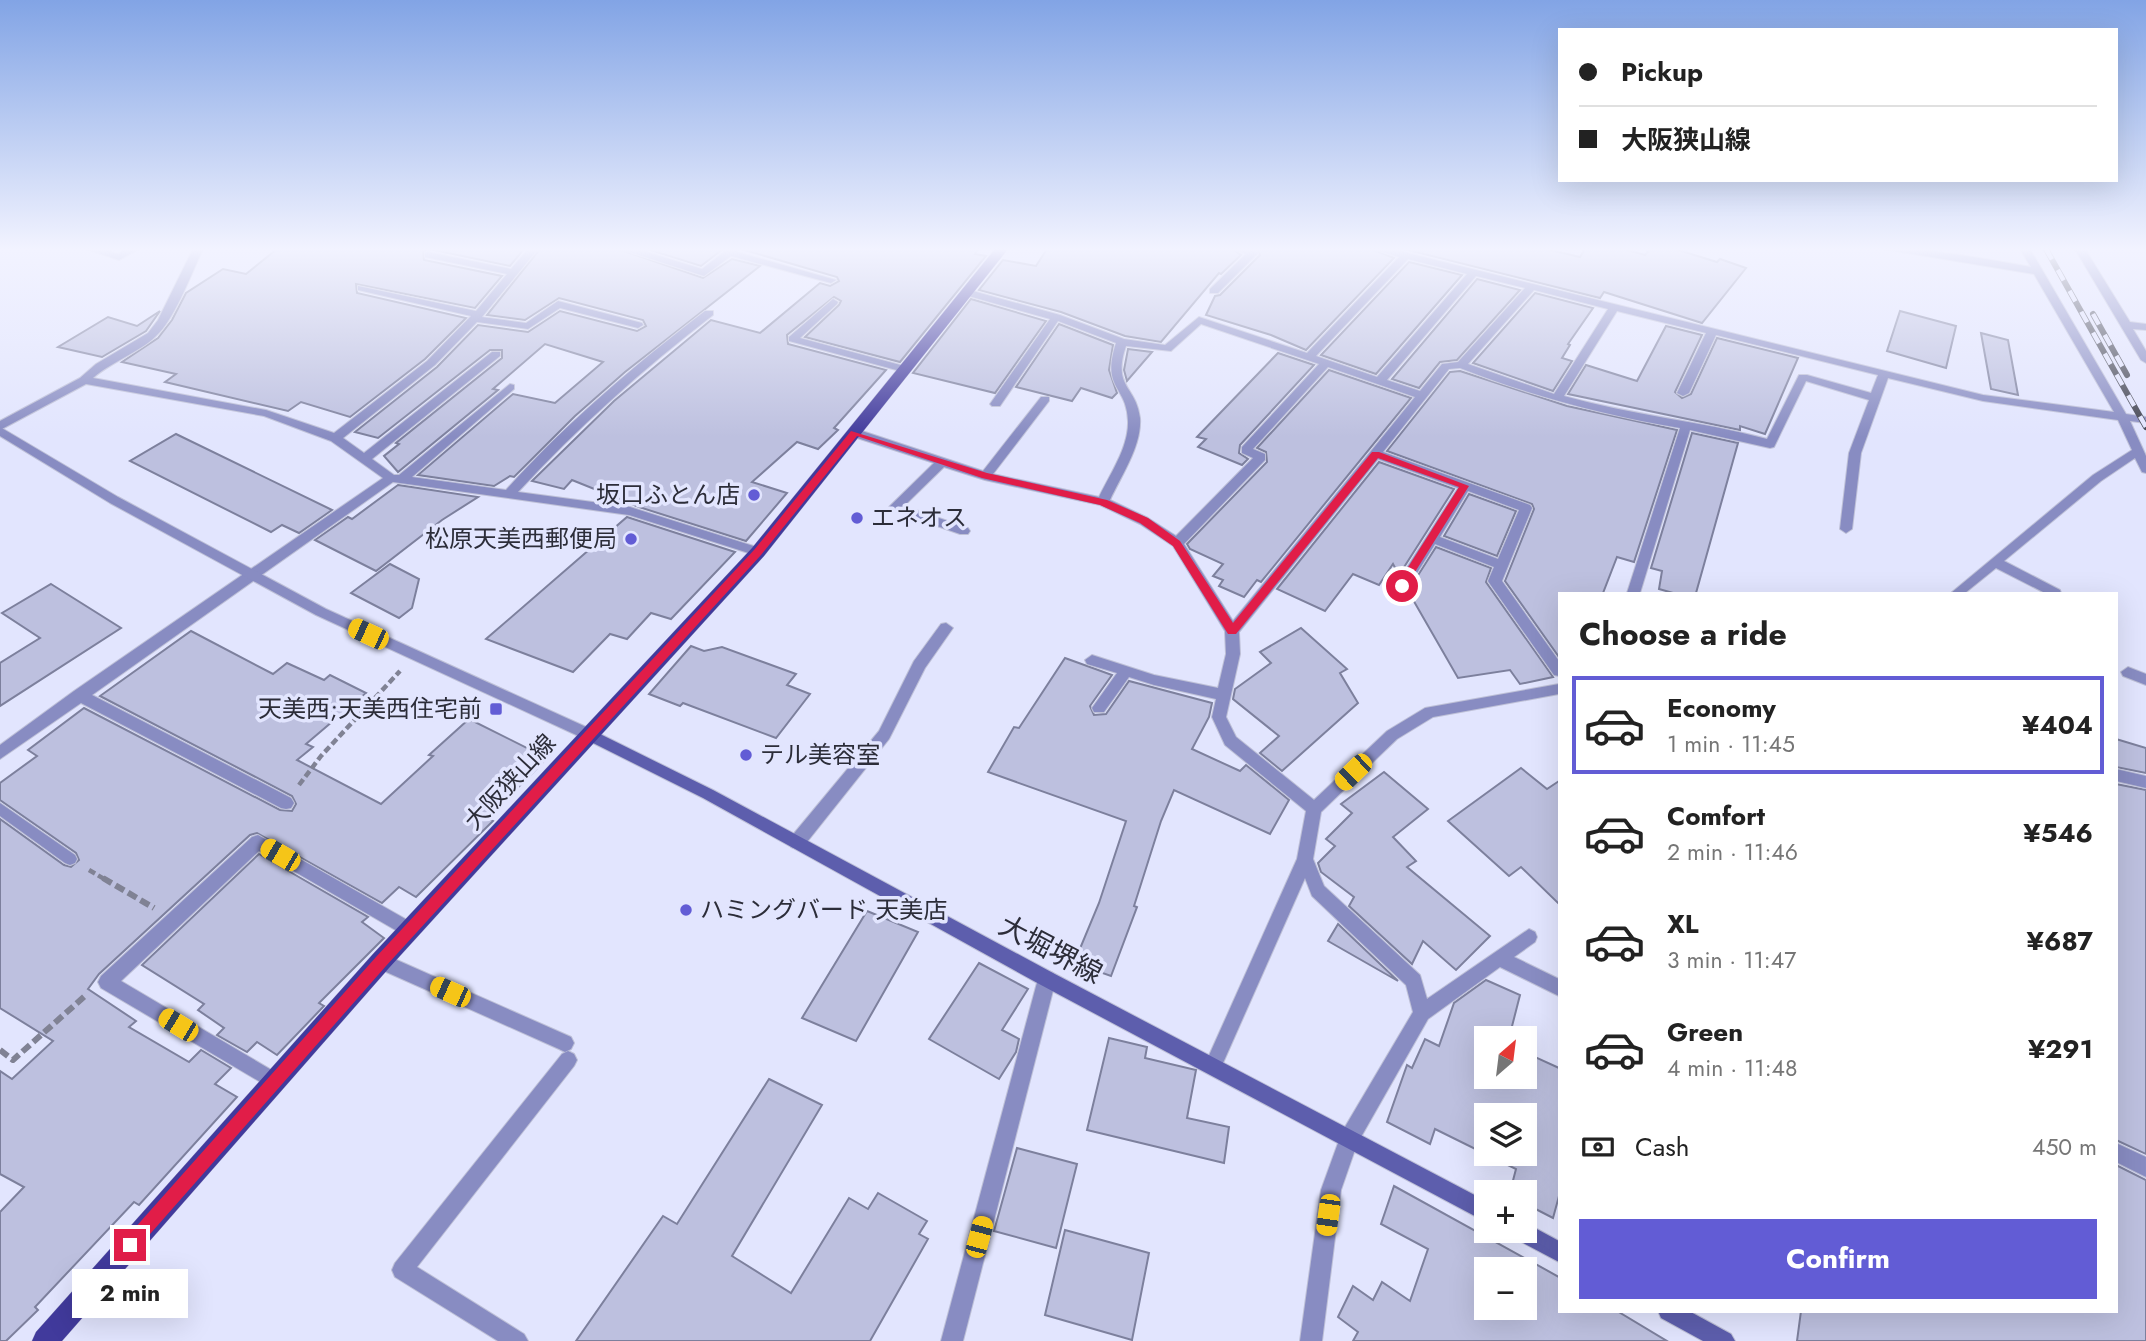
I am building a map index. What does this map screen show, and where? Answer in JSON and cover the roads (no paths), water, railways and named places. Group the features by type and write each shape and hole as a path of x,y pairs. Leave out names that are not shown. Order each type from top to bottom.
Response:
{"main road":[{"name":"大阪狭山線","path":"45,1341 381,961 758,552 953,312"},
{"name":"大堀堺線","path":"590,735 708,794 1047,979 1474,1207"},
{"path":"1537,1240 1558,1251"},
{"path":"1672,1313 1724,1341"}],"street":[{"path":"168,312 152,335 100,366 84,380 0,429 114,500 321,612 590,735"},
{"path":"456,312 528,326 548,312"},
{"path":"335,438 431,363 482,312"},
{"path":"587,312 638,325"},
{"path":"823,312 793,340 904,369"},
{"path":"1036,312 1122,342 1167,349 1199,320 1422,396"},
{"path":"1309,357 1353,312"},
{"path":"1380,381 1440,312"},
{"path":"1461,365 1510,312"},
{"path":"1558,397 1611,312"},
{"path":"1632,312 1983,398 2146,421"},
{"path":"2060,312 2123,418 2146,469"},
{"path":"2118,312 2146,360"},
{"path":"511,492 547,453 638,368 709,313"},
{"path":"996,404 1056,317"},
{"path":"2126,325 2146,327"},
{"path":"1683,393 1712,332"},
{"path":"1103,502 1131,437 1134,419 1115,378 1114,360 1122,342"},
{"path":"366,458 496,354"},
{"path":"1177,543 1261,457 1246,450 1326,363"},
{"path":"1232,631 1446,366 1461,365 1496,379 1608,411 1740,435 1770,444 1803,377 1875,397"},
{"path":"1846,529 1855,453 1884,374"},
{"path":"84,380 266,413 335,438 397,478 511,492 630,511 758,552"},
{"path":"0,753 250,575 397,478 510,387"},
{"path":"985,476 1045,399"},
{"path":"1633,592 1686,426"},
{"path":"855,433 985,476 1103,502 1144,521 1177,543 1232,631 1233,654 1219,717 1230,741 1314,809"},
{"path":"1958,592 2097,478 2137,452"},
{"path":"1376,454 1526,508 1495,581 1558,670"},
{"path":"942,462 895,507 964,531"},
{"path":"1402,586 1465,486"},
{"path":"1431,538 1502,565"},
{"path":"1996,562 2053,592"},
{"path":"797,842 884,735 919,666 946,628"},
{"path":"1092,660 1154,680 1224,695"},
{"path":"1099,708 1126,671"},
{"path":"2128,672 2146,680"},
{"path":"1213,1066 1305,859 1314,809 1392,735 1430,712 1558,689"},
{"path":"79,695 286,803"},
{"path":"2118,775 2146,782"},
{"path":"274,1081 107,982 258,842 410,930"},
{"path":"1305,859 1318,891 1414,981 1422,1013"},
{"path":"1311,1341 1331,1190 1349,1139 1422,1013 1529,937"},
{"path":"1500,958 1558,987"},
{"path":"381,961 566,1052 402,1270 517,1341"},
{"path":"952,1341 1047,979"},
{"path":"2118,1153 2146,1167"}],"lane":[{"path":"0,809 70,859"}],"railway":[{"path":"2081,312 2146,427"},
{"path":"2093,314 2127,375"}],"place":[{"name":"坂口ふとん店","path":"754,495"},
{"name":"エネオス","path":"857,518"},
{"name":"松原天美西郵便局","path":"631,539"},
{"name":"天美西;天美西住宅前","path":"496,709"},
{"name":"テル美容室","path":"746,755"},
{"name":"ハミングバード 天美店","path":"686,910"}]}
